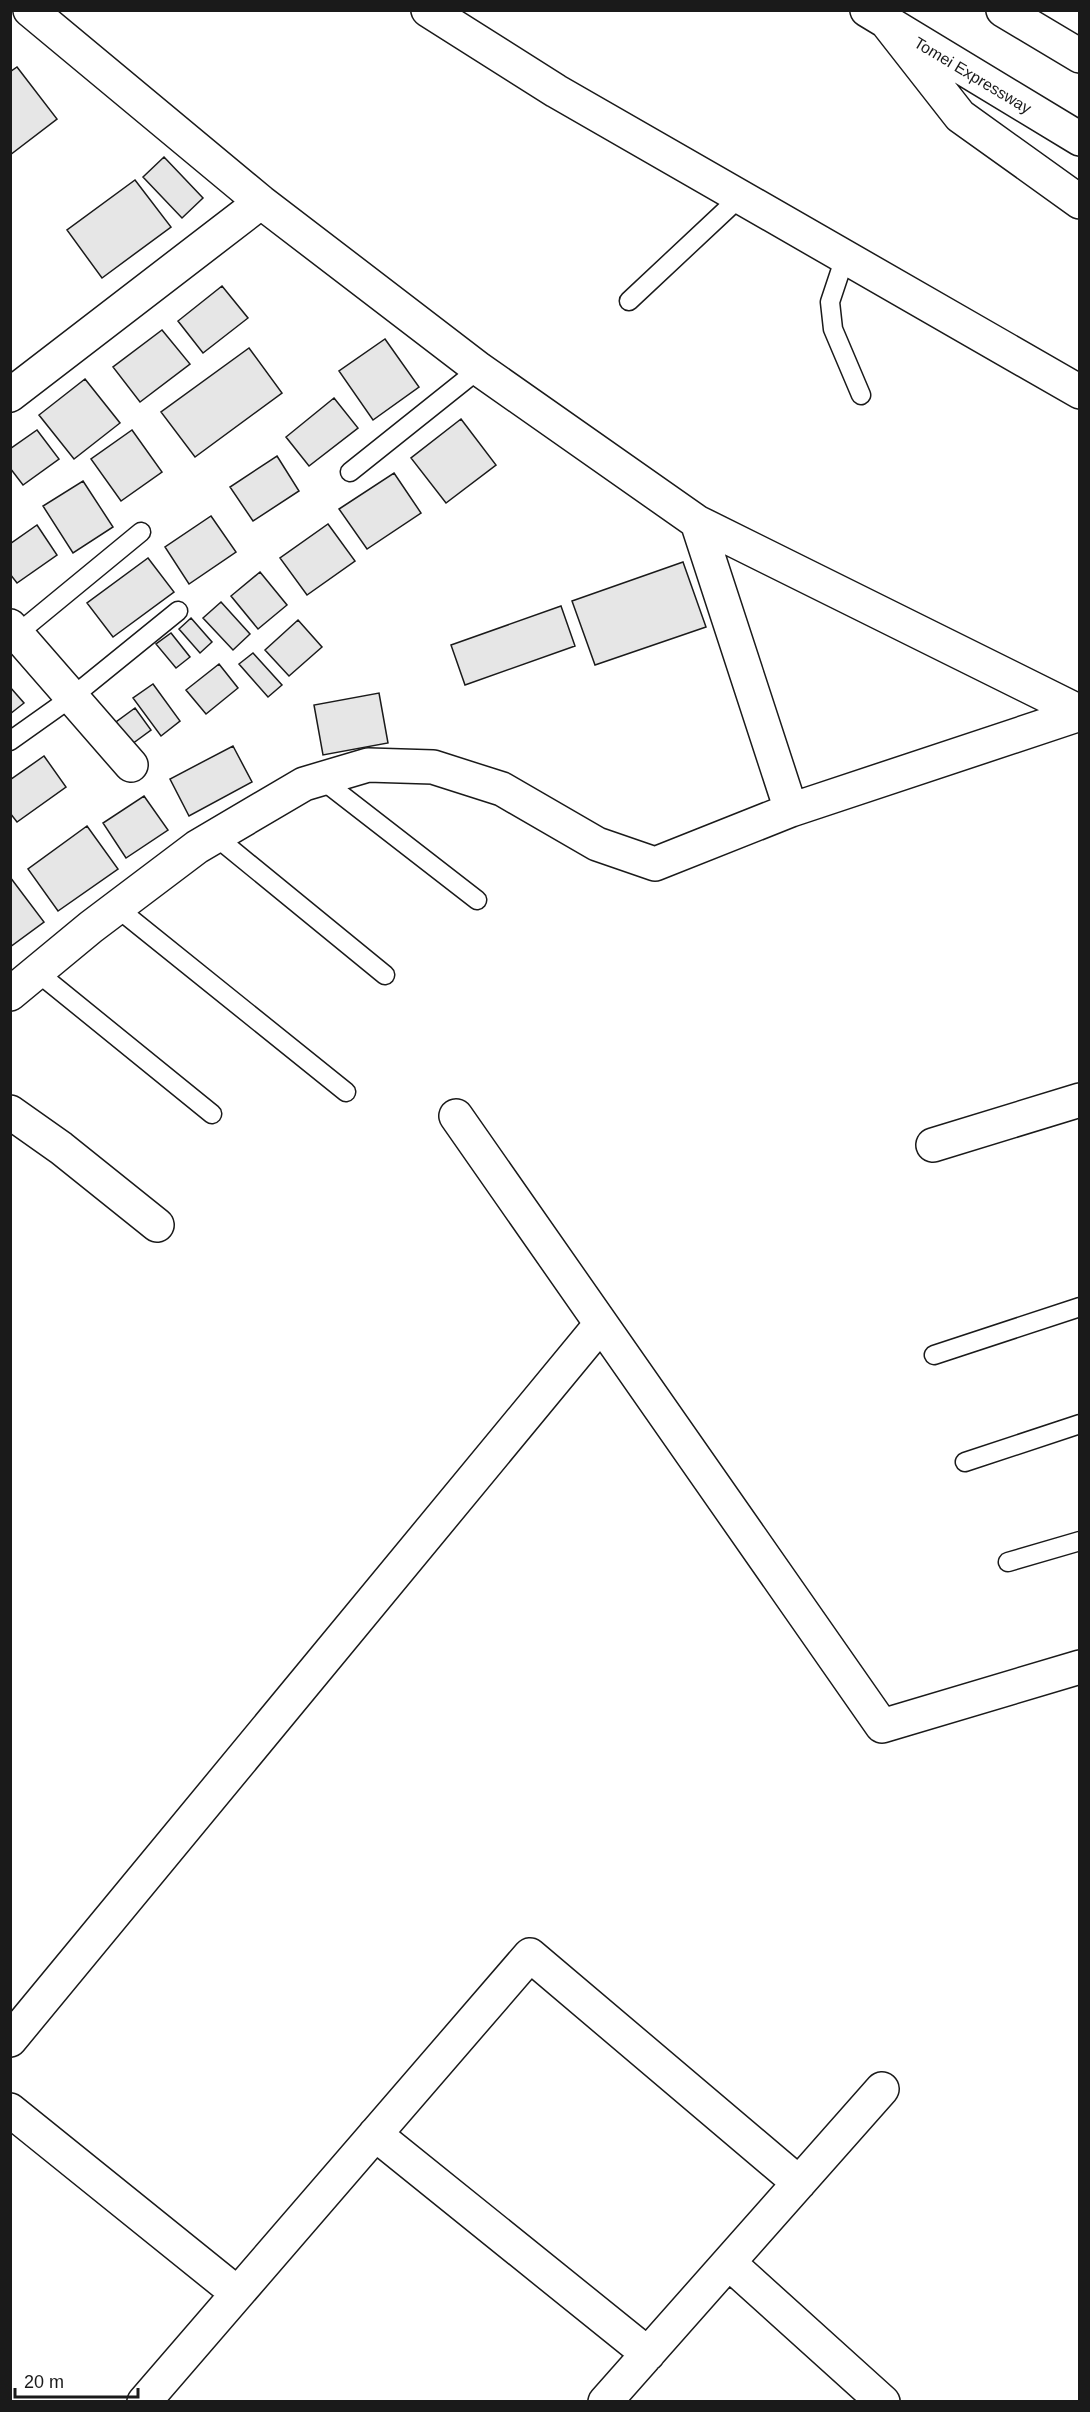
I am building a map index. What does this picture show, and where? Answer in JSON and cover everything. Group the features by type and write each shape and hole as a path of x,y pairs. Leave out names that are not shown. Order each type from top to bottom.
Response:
{"main road":[{"path":"30,10 261,202 479,369 697,522 1080,713"},
{"path":"428,10 556,91 1080,392"},
{"path":"1003,10 1080,56"},
{"path":"878,17 960,116 1080,202"},
{"name":"Tomei Expressway","path":"878,17 1080,139"},
{"path":"10,395 261,202"},
{"path":"697,522 791,810"},
{"path":"14,630 131,765"},
{"path":"10,994 116,908 197,847 304,784 368,765 433,767 502,789 597,844 655,864 791,810 1080,713"},
{"path":"933,1145 1080,1100"},
{"path":"10,1112 61,1148 156,1225"},
{"path":"456,1116 882,1725 1080,1667"},
{"path":"10,2040 601,1324"},
{"path":"144,2402 530,1955 799,2183"},
{"path":"605,2402 882,2089"},
{"path":"10,2110 237,2293"},
{"path":"375,2134 648,2354"},
{"path":"729,2263 883,2402"}],"lane":[{"path":"629,301 740,197"},
{"path":"845,257 830,302 833,330 861,395"},
{"path":"350,472 479,369"},
{"path":"14,630 141,532"},
{"path":"10,741 72,698 178,611"},
{"path":"321,779 477,900"},
{"path":"215,836 386,975"},
{"path":"116,908 346,1092"},
{"path":"37,972 212,1114"},
{"path":"934,1355 1080,1308"},
{"path":"965,1462 1080,1424"},
{"path":"1008,1563 1080,1541"}],"building":[{"path":"17,67 57,119 10,155 10,72"},
{"path":"164,157 203,198 182,218 143,177"},
{"path":"135,180 171,227 102,278 67,230"},
{"path":"222,286 248,318 203,353 178,321"},
{"path":"162,330 190,364 140,402 113,367"},
{"path":"385,339 419,387 373,420 339,371"},
{"path":"249,348 282,393 195,457 161,412"},
{"path":"85,379 120,423 74,459 39,415"},
{"path":"334,398 358,428 309,466 286,437"},
{"path":"461,419 496,465 446,503 411,458"},
{"path":"37,430 59,459 23,485 10,468 10,449"},
{"path":"132,430 162,472 121,501 91,459"},
{"path":"277,456 299,491 253,521 230,487"},
{"path":"394,473 421,513 367,549 339,509"},
{"path":"83,481 113,527 73,553 43,506"},
{"path":"211,516 236,552 189,584 165,547"},
{"path":"328,524 355,561 307,595 280,558"},
{"path":"37,525 57,555 17,583 10,574 10,544"},
{"path":"148,558 174,592 113,637 87,603"},
{"path":"683,562 706,627 595,665 572,601"},
{"path":"260,572 287,605 258,629 231,596"},
{"path":"221,602 250,634 233,650 203,618"},
{"path":"561,606 575,646 465,685 451,645"},
{"path":"191,618 212,642 200,653 179,629"},
{"path":"298,620 322,647 289,676 265,650"},
{"path":"171,633 190,657 176,668 156,644"},
{"path":"253,653 282,685 268,697 239,664"},
{"path":"219,664 238,688 206,714 186,690"},
{"path":"153,684 180,721 161,736 133,698"},
{"path":"10,687 24,703 10,714"},
{"path":"379,693 388,743 323,755 314,705"},
{"path":"135,708 151,730 132,744 116,722"},
{"path":"233,746 252,782 189,816 170,779"},
{"path":"44,756 66,787 17,822 10,813 10,780"},
{"path":"144,796 168,830 126,858 103,823"},
{"path":"87,826 118,869 58,911 28,869"},
{"path":"10,877 44,922 10,947"}]}
